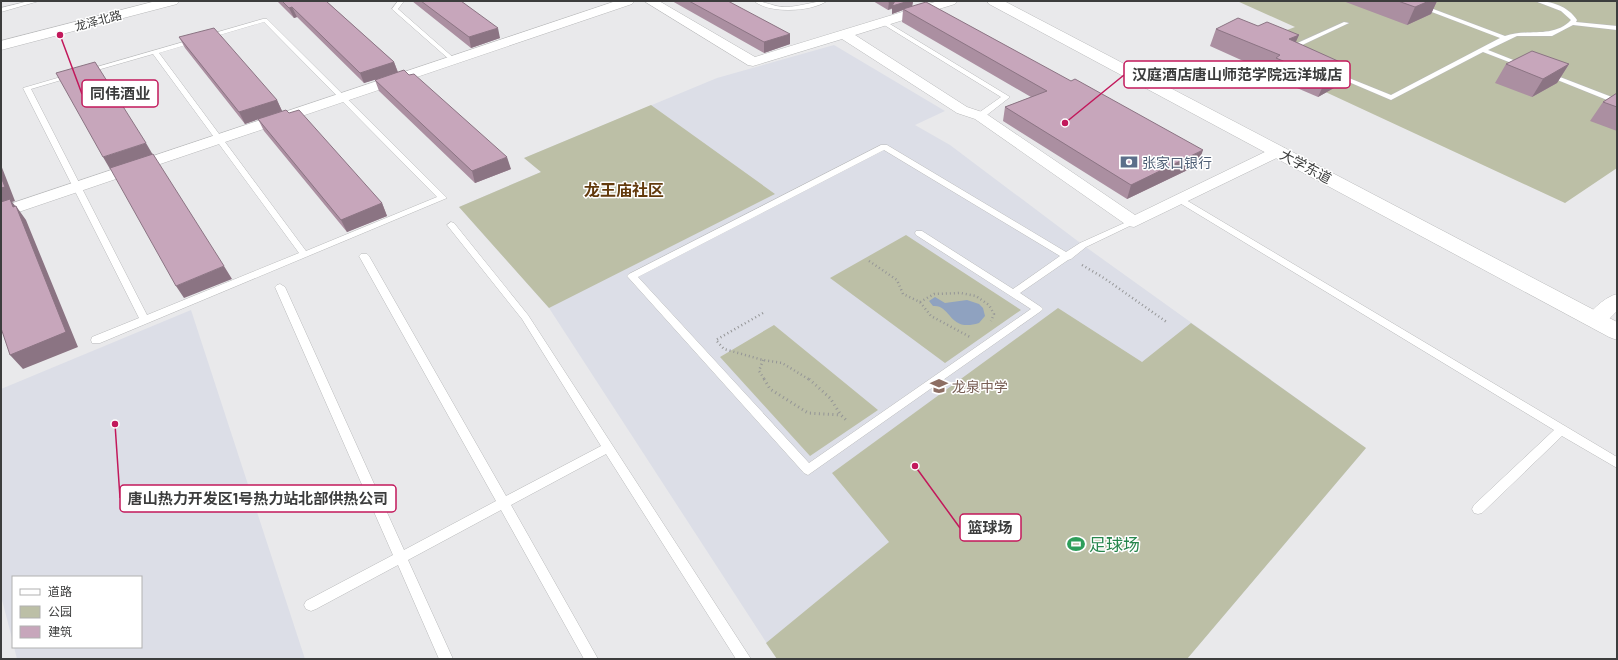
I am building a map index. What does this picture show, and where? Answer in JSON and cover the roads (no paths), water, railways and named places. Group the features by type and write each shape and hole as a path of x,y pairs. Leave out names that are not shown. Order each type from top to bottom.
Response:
{"street":[{"name":"龙泽北路","path":"1,38 143,1"},
{"name":"龙泽北路","path":"1,46 172,1"},
{"path":"1,213 628,1"},
{"path":"650,1 753,62 951,1"},
{"name":"大学东道","path":"994,1 1279,151 1617,332"},
{"path":"844,34 962,110 980,116 1134,222 1279,151"},
{"path":"1595,320 1617,300"}],"lane":[{"path":"1,10 36,1"},
{"path":"401,1 395,9 453,60"},
{"path":"757,1 778,8 793,10 824,1"},
{"path":"1406,1 1505,38"},
{"path":"1538,1 1562,9 1572,15 1574,20 1572,23"},
{"path":"96,340 146,320 305,255 443,198 265,20 27,88 146,320"},
{"path":"883,22 1006,97 980,116"},
{"path":"1304,61 1295,51 1296,46 1346,23"},
{"path":"1325,70 1391,98 1505,38 1516,34 1552,34 1572,23 1617,28"},
{"path":"1483,50 1535,70"},
{"path":"155,52 221,139 305,255"},
{"path":"1543,73 1617,102"},
{"path":"919,232 1038,309 808,470 632,276 884,147 1068,257"},
{"path":"1181,200 1617,463"},
{"path":"1013,293 1068,257 1083,245 1134,222"},
{"path":"451,225 525,317 607,448 744,659"},
{"path":"364,256 591,659"},
{"path":"280,287 446,659"},
{"path":"1478,509 1561,430"},
{"path":"311,605 607,448"}],"water":[{"path":"935,297 945,303 967,300 979,304 983,308 985,316 979,323 969,325 962,324 952,318 944,309 933,306 929,301"}],"place":[{"name":"同伟酒业","path":"60,35"},
{"name":"汉庭酒店唐山师范学院远洋城店","path":"1065,123"},
{"name":"张家口银行","path":"1129,162"},
{"name":"龙泉中学","path":"939,386"},
{"name":"唐山热力开发区1号热力站北部供热公司","path":"115,424"},
{"name":"篮球场","path":"915,466"},
{"name":"足球场","path":"1076,544"}],"district":[{"name":"龙王庙社区","path":"624,189"}]}
